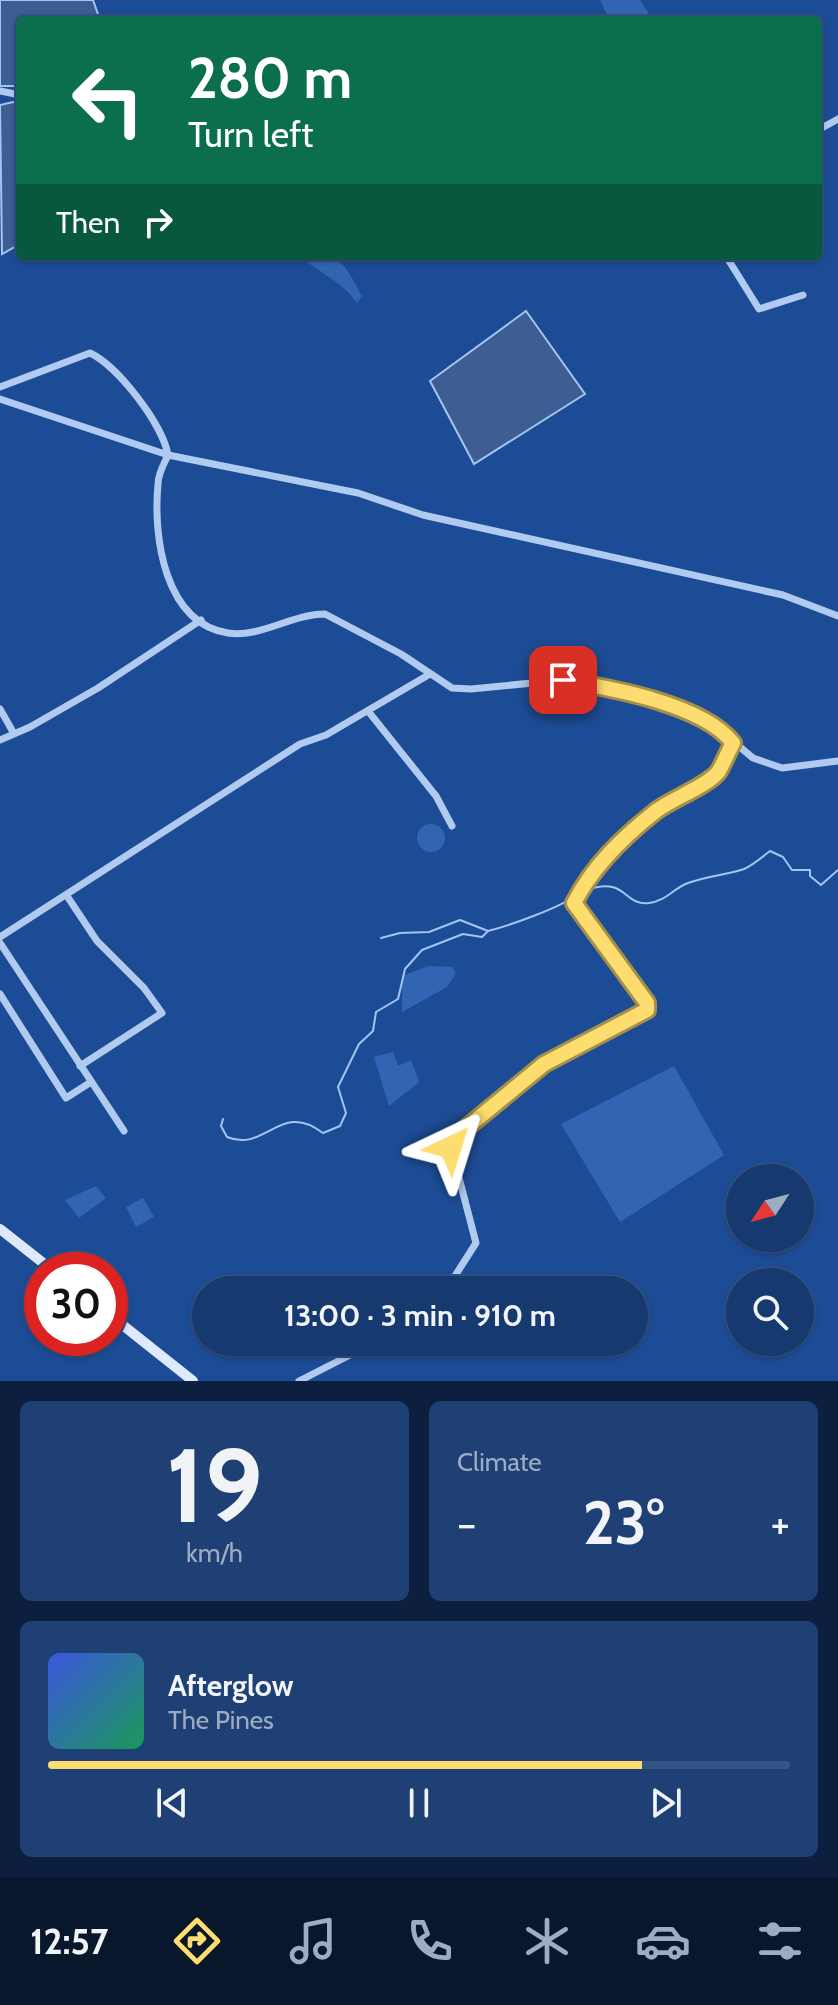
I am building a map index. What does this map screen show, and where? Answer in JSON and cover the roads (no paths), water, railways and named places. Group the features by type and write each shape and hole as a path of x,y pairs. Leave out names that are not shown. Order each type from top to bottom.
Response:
{"street":[{"path":"728,260 759,309 803,295"},
{"path":"0,387 43,373 80,354 90,353 102,359 133,391 168,455 158,481 158,527 167,581 208,627 246,634 312,614 325,614 401,654 452,688 563,680 608,687 710,722 753,758 782,768 838,761"},
{"path":"0,399 168,455 358,493 423,515 783,595 838,616"},
{"path":"0,740 30,727 98,688 201,620"},
{"path":"0,937 300,744 326,735 430,674"},
{"path":"0,709 13,732"},
{"path":"368,711 436,796 452,826"},
{"path":"455,1276 476,1243 451,1147 454,1138 544,1064 647,1010 647,1003 574,903 584,884 624,838 658,810 718,772 733,743"},
{"path":"67,896 97,941 144,988 162,1013 80,1066"},
{"path":"0,943 124,1131"},
{"path":"0,994 66,1098 91,1082"},
{"path":"0,1229 29,1252"},
{"path":"128,1329 193,1381"},
{"path":"299,1381 348,1356"}],"waterway":[{"path":"586,890 610,887 640,903 655,902 688,883 744,869 770,851 783,857 792,870 810,870 810,876 821,885 838,870"},
{"path":"381,938 400,933 429,932 460,920 488,931 520,921 573,897"},
{"path":"223,1119 221,1126 227,1137 241,1140 295,1122 308,1124 323,1133 340,1126 346,1113 338,1087 359,1044 373,1031 376,1012 398,999 405,969 422,950 463,934 482,937 488,931"}]}
